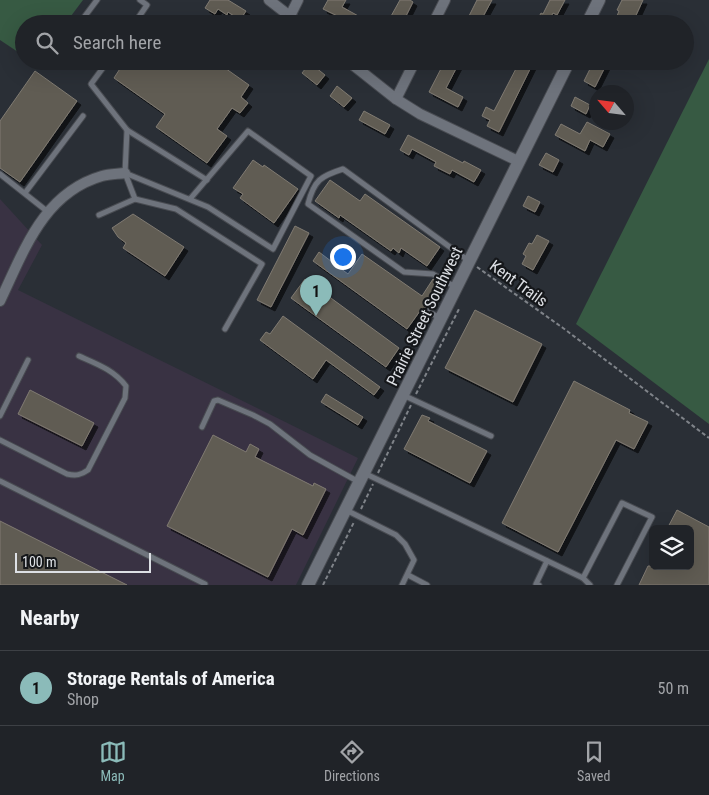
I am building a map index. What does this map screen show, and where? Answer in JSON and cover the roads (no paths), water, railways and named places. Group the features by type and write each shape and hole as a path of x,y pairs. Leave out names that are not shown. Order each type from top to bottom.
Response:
{"street":[{"path":"269,0 289,15"},
{"path":"290,15 298,0"},
{"path":"438,15 445,0"},
{"path":"592,15 600,0"},
{"path":"359,70 396,99 420,114 518,161"},
{"path":"396,99 410,70"},
{"name":"Prairie Street Southwest","path":"308,585 346,510 366,478 408,397 441,318 456,287 474,264 518,161 564,70"},
{"path":"0,300 32,232 60,199 80,186 102,176 125,173"}],"lane":[{"path":"86,15 97,0"},
{"path":"140,0 147,5 140,15"},
{"path":"101,70 91,84 127,130 207,180"},
{"path":"25,193 84,116"},
{"path":"127,130 125,173 135,199"},
{"path":"190,199 248,131 318,181"},
{"path":"456,287 433,274 404,272 384,259 308,204 312,189 326,174 343,169 474,264"},
{"path":"125,173 208,207 273,249 311,176"},
{"path":"0,174 48,212"},
{"path":"99,214 135,199 176,209 262,264 225,329"},
{"path":"441,318 429,312 444,281"},
{"path":"0,440 67,474 75,476 88,470 125,398 126,386 111,371 79,356"},
{"path":"0,416 28,360"},
{"path":"408,397 491,436"},
{"path":"202,427 214,401 218,400 261,420 310,455 366,478 547,561 583,578 590,585"},
{"path":"0,481 205,584"},
{"path":"583,578 622,503 652,517 617,585"},
{"path":"346,510 396,535 405,544 414,560 402,585"},
{"path":"539,585 536,584 547,561"},
{"path":"408,575 427,585"}],"place":[{"name":"Storage Rentals of America","path":"316,316"}]}
